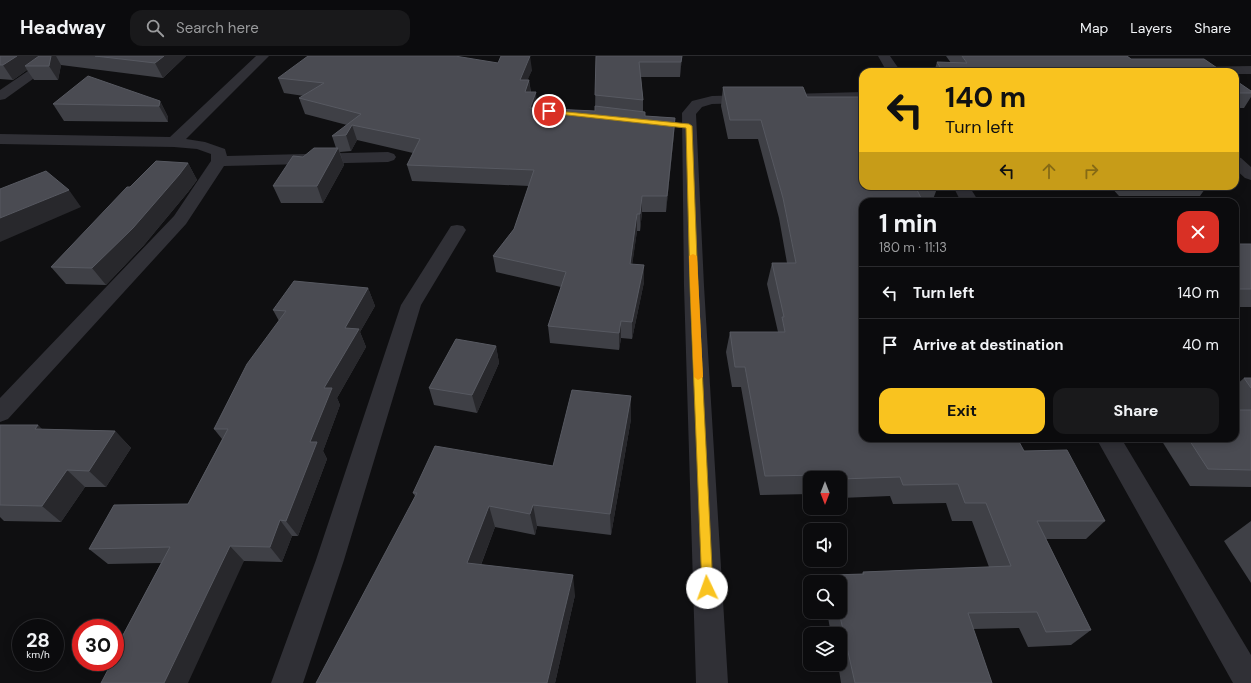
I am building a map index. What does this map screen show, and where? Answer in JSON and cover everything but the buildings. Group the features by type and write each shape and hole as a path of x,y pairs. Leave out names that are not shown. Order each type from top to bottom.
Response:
{"street":[{"path":"0,96 59,56"},
{"path":"174,142 263,56"},
{"path":"884,56 892,68"},
{"path":"1239,70 1251,70"},
{"path":"712,683 694,286 681,125 689,112 697,104 712,100 859,96"},
{"path":"0,139 174,142 200,145 219,152 219,161 180,220 0,413"},
{"path":"219,161 388,157"},
{"path":"1239,164 1251,175"},
{"path":"287,683 330,560 412,305 457,230"},
{"path":"1110,442 1250,683"}],"slow traffic":[{"path":"693,256 698,377"}],"route":[{"path":"549,111 689,126 694,286 707,588"}]}
